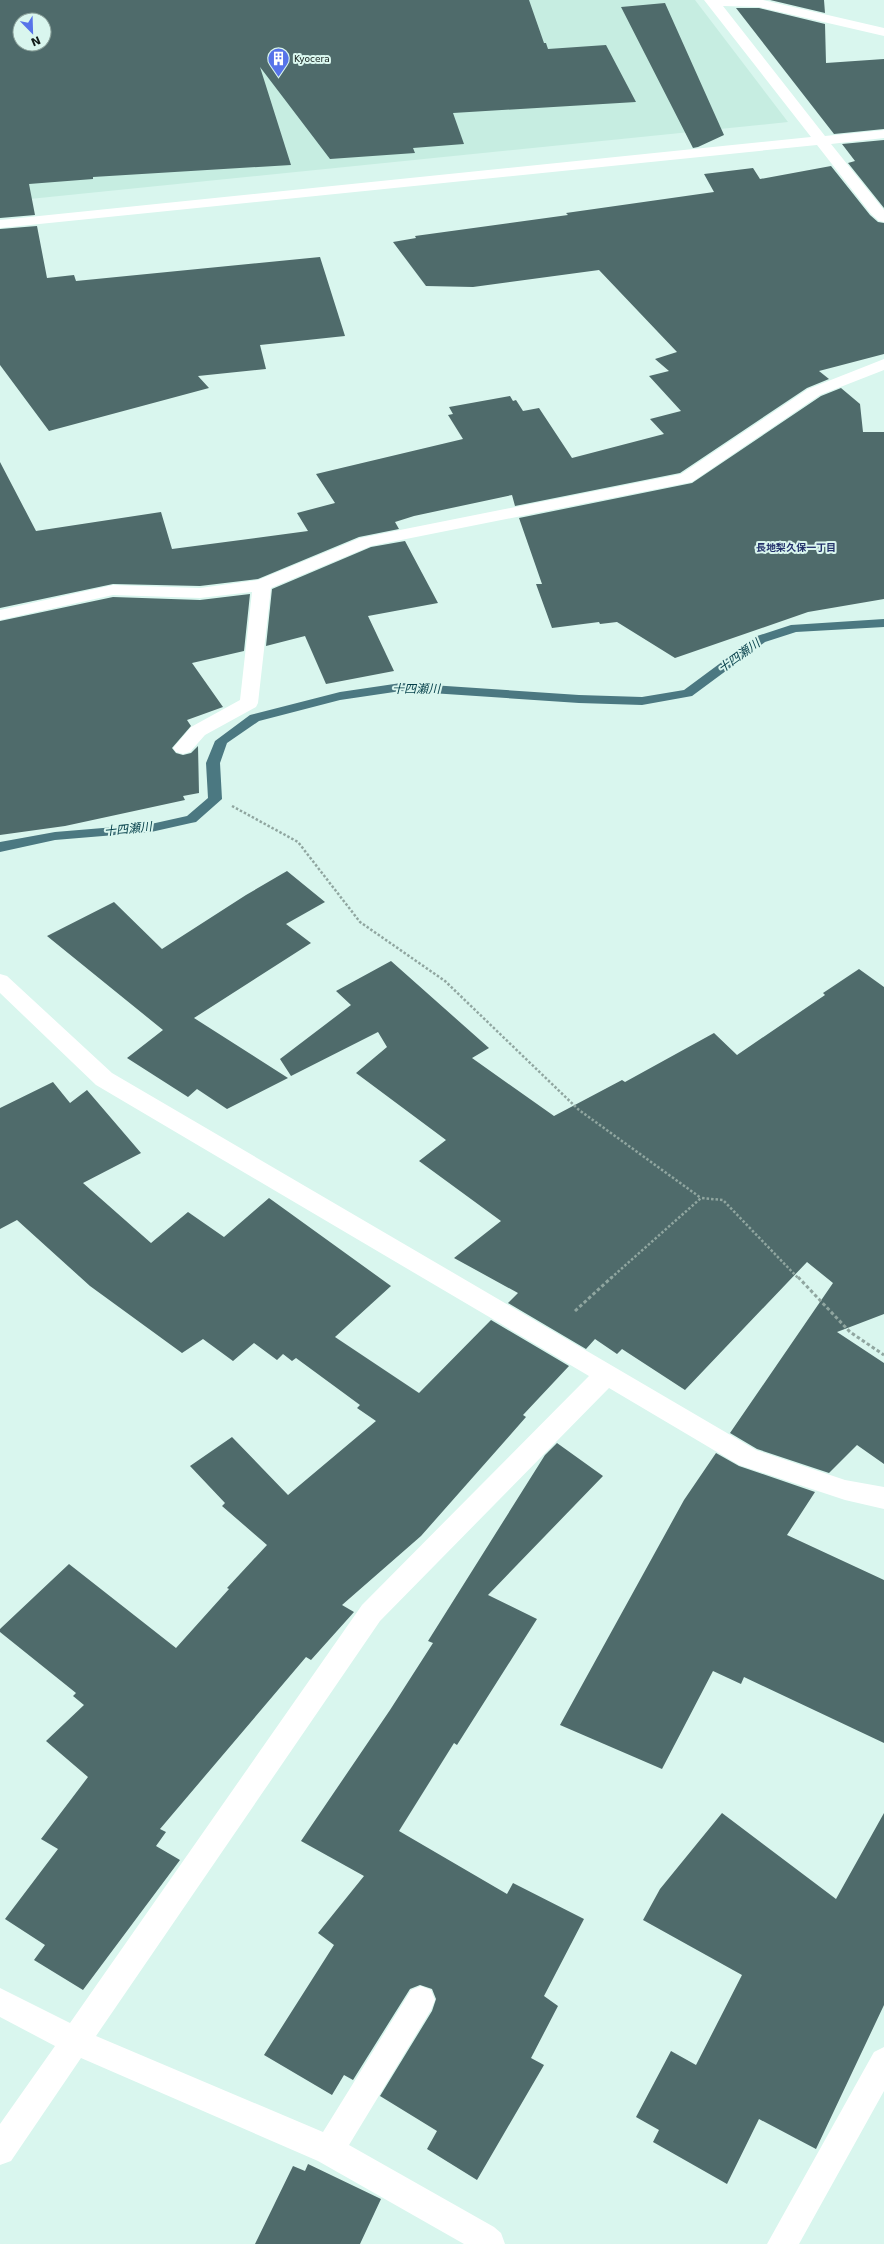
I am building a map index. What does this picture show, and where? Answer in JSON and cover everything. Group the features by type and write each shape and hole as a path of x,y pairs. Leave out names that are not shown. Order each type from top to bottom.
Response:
{"street":[{"path":"712,1 759,3 884,32"},
{"path":"712,1 876,211 884,218"},
{"path":"0,224 884,134"},
{"path":"0,615 113,590 200,593 262,585 366,542 686,478 814,392 884,364"},
{"path":"183,748 198,731 249,703 262,585"},
{"path":"0,981 104,1079 606,1375 748,1458 845,1490 884,1498"},
{"path":"0,2150 371,1614 606,1375"},
{"path":"329,2150 421,2000"},
{"path":"0,2002 75,2041 329,2150 483,2238 490,2244"},
{"path":"782,2244 884,2062"}],"path":[{"path":"232,806 298,842 360,922 445,981 579,1110 701,1198 723,1200 850,1332 884,1355"},
{"path":"545,1338 701,1198"}],"shaded area":[{"path":"0,0 695,0 788,122 0,202"}],"building":[{"name":"Kyocera","path":"0,0 529,0 544,43 546,43 548,49 606,45 636,102 453,113 464,144 413,148 415,153 330,159 260,67 291,165 93,177 93,179 29,184 35,215 0,218"},
{"path":"770,0 824,0 825,13"},
{"path":"665,3 724,135 698,147 693,148 621,7"},
{"path":"736,8 759,8 825,24 826,63 884,59 884,129 834,134"},
{"path":"884,140 884,208 848,163 855,161 842,144"},
{"path":"831,166 870,215 878,222 884,223 884,354 819,371 829,379 807,388 680,473 515,506 512,495 414,516 395,522 399,529 359,537 258,579 200,586 113,584 0,608 0,462 36,531 161,512 172,549 308,531 297,513 335,503 316,474 463,439 448,415 453,414 449,407 510,396 513,401 516,400 523,411 539,408 572,458 664,434 650,419 681,411 649,376 669,371 655,359 677,352 599,270 473,287 426,286 393,242 416,238 415,236 568,215 566,213 714,192 704,174 753,168 760,179"},
{"path":"37,226 47,278 74,275 76,281 320,257 345,336 260,345 266,369 198,376 209,388 49,431 0,365 0,229"},
{"path":"841,388 860,404 863,432 884,432 884,599 808,612 675,658 617,622 600,624 599,622 552,628 536,584 542,584 519,518 692,483 821,396"},
{"path":"405,541 438,603 368,616 394,671 326,684 305,636 266,646 272,589 371,547"},
{"path":"250,594 244,651 192,663 223,707 187,720 191,726 172,748 176,753 183,755 191,753 198,746 199,793 183,796 185,800 65,826 0,835 0,621 113,597 200,600"},
{"path":"287,871 325,902 286,924 311,943 194,1018 288,1078 227,1109 197,1089 188,1097 127,1058 163,1030 47,936 114,902 162,949 246,895"},
{"path":"391,961 489,1048 472,1058 554,1116 622,1080 625,1082 714,1033 737,1055 825,995 823,993 859,969 884,987 884,1314 837,1332 884,1363 884,1464 857,1445 829,1473 757,1449 730,1433 833,1283 807,1262 685,1390 622,1349 617,1354 595,1339 586,1349 508,1303 518,1293 454,1258 501,1221 419,1161 446,1140 356,1073 387,1047 378,1032 291,1076 280,1059 351,1005 336,991"},
{"path":"53,1082 70,1103 87,1090 141,1153 83,1183 151,1243 188,1212 224,1237 269,1198 391,1286 335,1337 419,1393 491,1320 569,1366 523,1415 526,1417 421,1536 342,1605 354,1612 311,1660 306,1657 160,1829 166,1832 156,1846 180,1860 83,1990 34,1960 45,1945 5,1919 58,1849 41,1839 88,1777 46,1741 84,1705 73,1696 76,1693 0,1632 0,1629 69,1564 176,1648 229,1589 227,1588 267,1545 222,1506 225,1503 190,1466 232,1437 288,1495 376,1421 357,1408 360,1405 296,1358 292,1361 283,1354 277,1360 254,1343 233,1361 203,1339 182,1353 90,1286 17,1220 0,1229 0,1108"},
{"path":"557,1443 603,1476 488,1595 537,1619 457,1745 454,1743 399,1831 507,1894 513,1883 584,1919 544,1996 558,2006 531,2058 544,2065 477,2180 427,2149 437,2131 380,2096 432,2011 436,1999 432,1989 420,1985 410,1989 353,2080 344,2075 332,2095 264,2055 334,1945 318,1933 364,1876 301,1841 390,1710 433,1643 428,1641 545,1455"},
{"path":"716,1453 739,1466 815,1492 787,1535 884,1580 884,1743 744,1677 741,1684 713,1671 662,1769 560,1725 684,1500"},
{"path":"722,1813 836,1899 884,1813 884,2005 816,2149 759,2119 727,2184 653,2142 659,2130 636,2117 671,2051 696,2065 742,1975 643,1920 660,1889"},
{"path":"308,2164 381,2199 360,2244 255,2244 293,2166 305,2171"}],"waterway":[{"name":"十四瀬川","path":"0,847 55,836 151,828 191,819 215,799 213,763 221,741 255,718 340,696 401,687 579,699 642,701 688,693 761,639 795,628 884,623"}],"place":[{"name":"Kyocera","path":"279,78"}],"district":[{"name":"長地梨久保一丁目","path":"796,547"}]}
